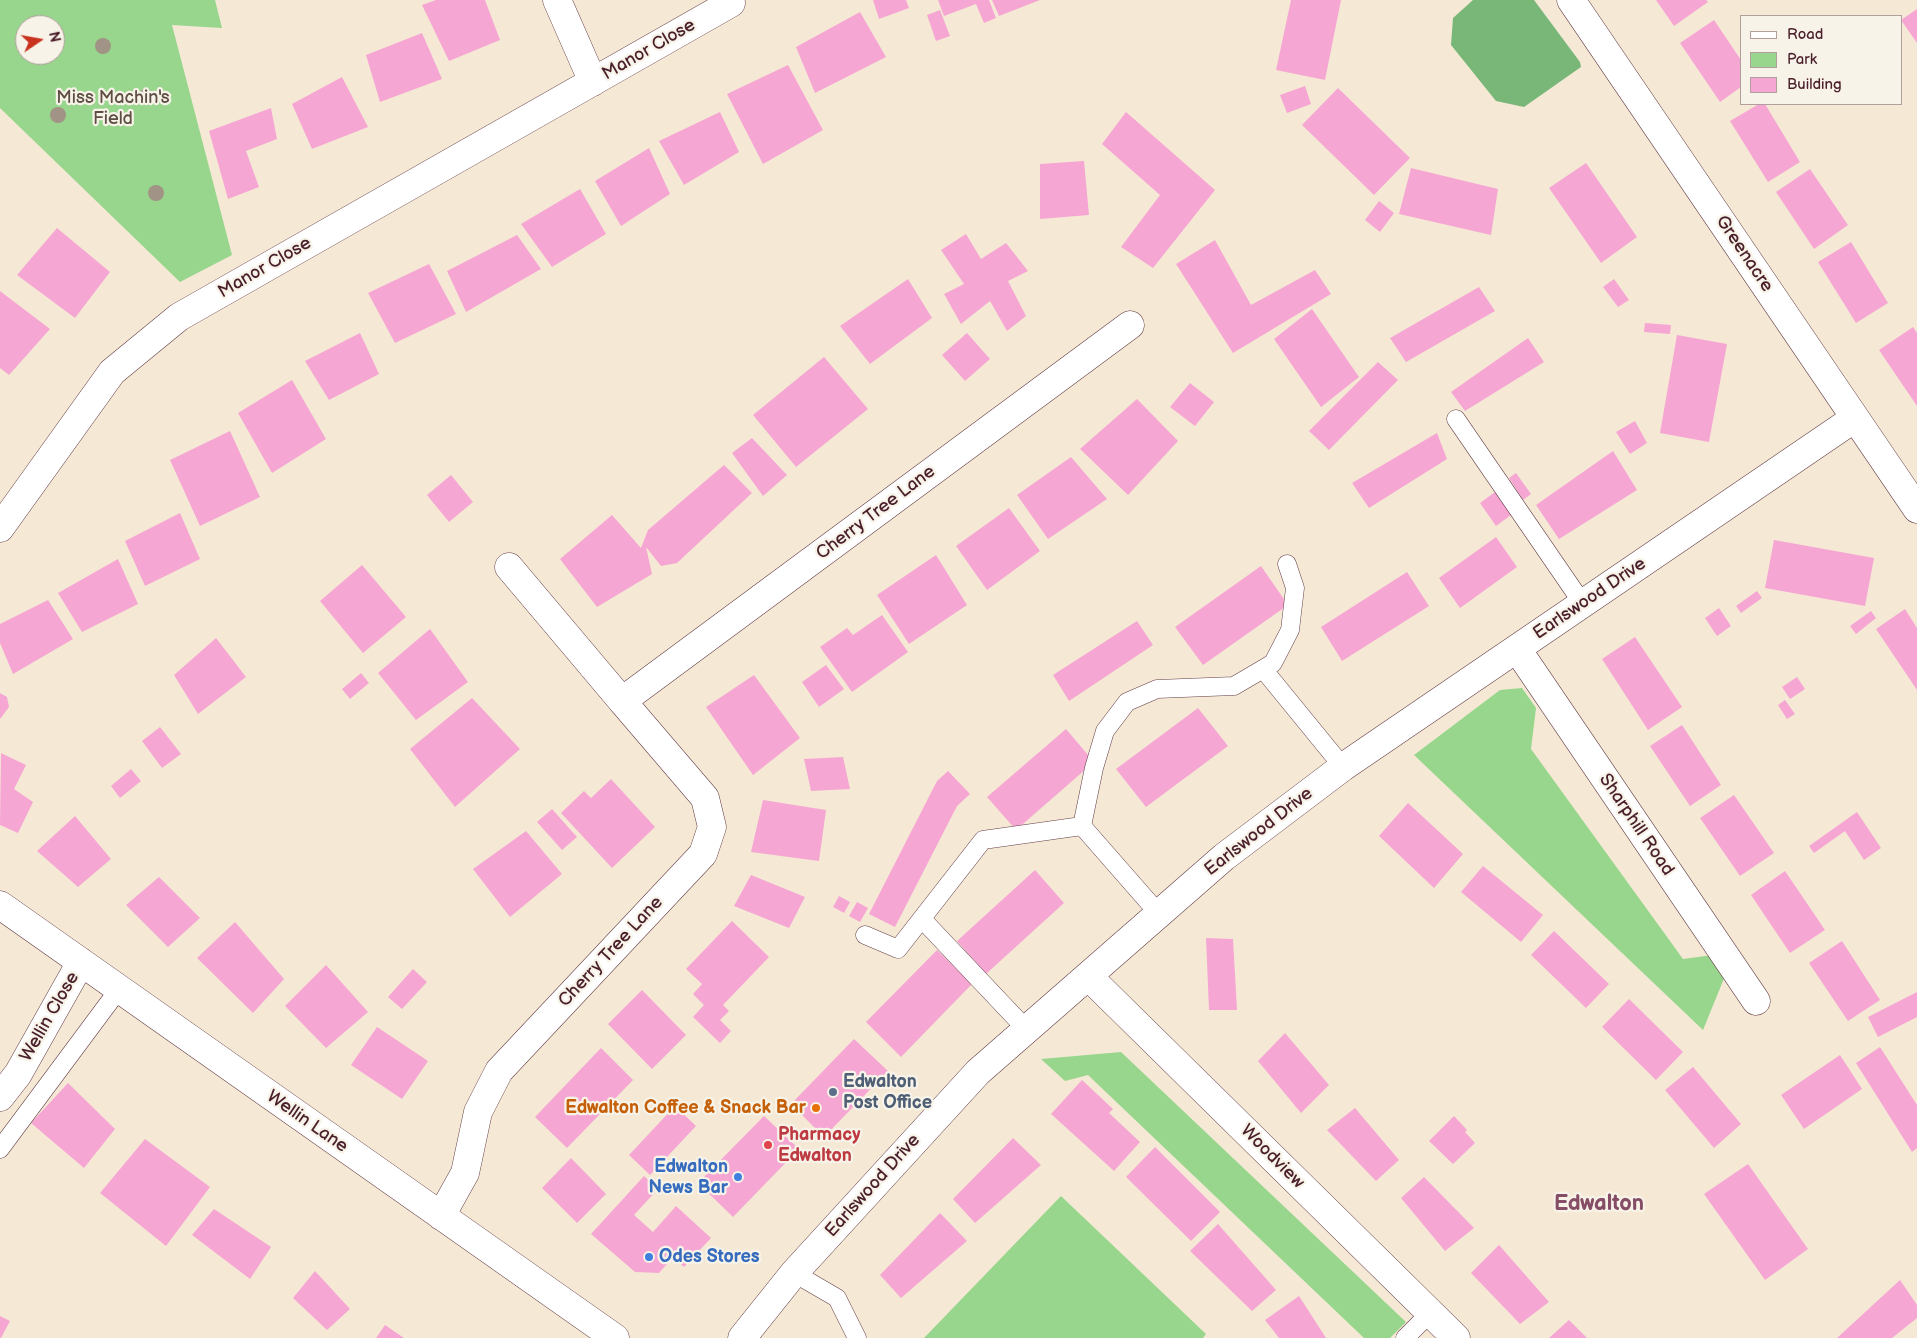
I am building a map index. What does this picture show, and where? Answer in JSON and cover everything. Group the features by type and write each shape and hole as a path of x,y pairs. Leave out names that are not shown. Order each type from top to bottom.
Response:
{"street":[{"name":"Manor Close","path":"557,0 593,82"},
{"name":"Greenacre","path":"1571,0 1917,509"},
{"name":"Manor Close","path":"0,528 112,372 179,317 731,3"},
{"name":"Cherry Tree Lane","path":"622,701 1130,325"},
{"name":"Earlswood Drive","path":"742,1338 794,1273 978,1072 1224,857 1343,767 1855,418"},
{"name":"Cherry Tree Lane","path":"441,1216 466,1173 478,1112 499,1071 703,854 712,827 705,798 509,567"},
{"name":"Sharphill Road","path":"1517,649 1756,1001"},
{"name":"Wellin Lane","path":"0,905 616,1338"},
{"name":"Wellin Close","path":"0,1097 18,1074 81,962"},
{"name":"Woodview","path":"1088,976 1456,1338"}],"lane":[{"path":"1456,418 1583,604"},
{"path":"1082,826 1094,768 1105,731 1127,702 1157,689 1234,686 1273,663 1290,630 1295,588 1287,564"},
{"path":"1263,669 1343,767"},
{"path":"1082,826 1159,914"},
{"path":"865,935 898,949 983,840 1082,826"},
{"path":"922,919 1026,1029"},
{"path":"0,1149 119,989"},
{"path":"794,1273 837,1298 857,1338"},
{"path":"1405,1338 1430,1312"}],"green space":[{"name":"Miss Machin's Field","path":"0,0 215,0 222,28 172,25 232,255 180,282 0,108"},
{"path":"1473,0 1534,0 1580,62 1581,67 1524,107 1496,101 1451,45 1453,18"},
{"path":"1522,688 1536,708 1531,749 1683,959 1713,955 1725,976 1703,1030 1414,755 1500,690"},
{"path":"1121,1052 1406,1322 1390,1338 1364,1338 1088,1075 1065,1081 1041,1059"},
{"path":"1061,1196 1206,1334 1203,1338 924,1338"}],"building":[{"path":"436,0 485,0 500,40 449,61 422,5"},
{"path":"873,0 906,0 909,8 879,19"},
{"path":"938,0 989,0 996,18 984,23 976,4 944,16"},
{"path":"992,0 1040,0 999,16"},
{"path":"1291,0 1341,0 1325,80 1276,70"},
{"path":"1656,0 1706,0 1708,2 1674,26"},
{"path":"1917,9 1917,43 1902,21 1902,19"},
{"path":"940,10 950,36 936,41 927,15"},
{"path":"860,12 886,57 815,93 796,47"},
{"path":"1714,20 1740,59 1740,88 1720,102 1680,43"},
{"path":"422,33 442,79 380,102 366,55"},
{"path":"788,65 823,130 763,164 727,94"},
{"path":"342,77 368,127 312,149 292,104"},
{"path":"1305,86 1311,104 1287,113 1280,95"},
{"path":"1338,88 1410,158 1374,195 1302,125"},
{"path":"1757,105 1766,105 1800,162 1768,182 1730,121"},
{"path":"271,108 277,139 246,151 259,187 228,199 209,131"},
{"path":"720,112 739,152 684,185 659,141"},
{"path":"1126,112 1215,190 1153,268 1121,247 1160,195 1102,144"},
{"path":"649,148 670,194 621,226 595,181"},
{"path":"1084,161 1089,215 1040,219 1040,164"},
{"path":"1586,163 1637,237 1601,263 1549,188"},
{"path":"1411,168 1498,189 1491,235 1399,214"},
{"path":"1810,169 1848,225 1814,249 1776,192"},
{"path":"580,189 606,234 552,267 521,224"},
{"path":"1379,201 1394,213 1380,232 1365,220"},
{"path":"57,228 110,272 75,318 17,275"},
{"path":"966,234 981,259 1006,243 1028,271 1008,281 1026,316 1007,331 990,301 961,324 944,294 964,284 941,250"},
{"path":"517,235 541,269 466,312 447,271"},
{"path":"1215,240 1251,305 1315,270 1331,294 1233,353 1176,264"},
{"path":"1851,242 1888,303 1856,323 1818,262"},
{"path":"429,264 456,314 395,343 368,293"},
{"path":"908,279 932,318 870,364 840,326"},
{"path":"1614,279 1629,300 1618,307 1603,287"},
{"path":"1479,287 1495,311 1406,362 1390,338"},
{"path":"0,291 50,329 9,375 0,368"},
{"path":"1312,309 1359,377 1321,407 1274,339"},
{"path":"1645,323 1671,325 1670,334 1644,332"},
{"path":"1913,327 1917,333 1917,406 1879,350"},
{"path":"360,333 379,374 329,400 305,361"},
{"path":"967,333 990,359 965,381 942,355"},
{"path":"1677,335 1727,344 1709,442 1660,433"},
{"path":"1528,338 1544,362 1465,411 1451,392"},
{"path":"824,357 868,409 796,467 753,415"},
{"path":"1378,362 1398,380 1329,450 1309,431"},
{"path":"292,380 326,439 272,473 238,413"},
{"path":"1190,383 1214,402 1195,426 1170,407"},
{"path":"1137,399 1178,441 1128,495 1080,449"},
{"path":"1635,421 1647,443 1630,454 1616,432"},
{"path":"230,431 260,497 200,526 170,460"},
{"path":"1437,433 1447,459 1369,508 1352,483"},
{"path":"752,438 787,475 763,496 732,453"},
{"path":"1613,451 1637,490 1559,539 1536,505"},
{"path":"1071,457 1107,499 1048,539 1017,495"},
{"path":"724,465 752,493 677,563 661,566 646,547 652,574 597,607 560,559 612,515 641,548 648,530"},
{"path":"1516,473 1531,494 1523,500 1509,478"},
{"path":"451,475 473,502 449,522 427,495"},
{"path":"1495,492 1511,515 1496,526 1480,503"},
{"path":"1009,508 1040,551 987,590 956,546"},
{"path":"180,513 200,559 145,586 125,541"},
{"path":"1496,537 1517,567 1460,608 1439,578"},
{"path":"1774,540 1874,558 1865,606 1765,588"},
{"path":"936,555 967,605 909,644 877,595"},
{"path":"118,559 138,604 82,632 58,593"},
{"path":"362,565 406,617 363,653 320,601"},
{"path":"1261,566 1288,605 1203,665 1175,627"},
{"path":"1407,572 1429,606 1342,661 1321,627"},
{"path":"1757,591 1762,598 1741,613 1736,606"},
{"path":"48,600 73,639 13,674 0,643 0,624"},
{"path":"1719,608 1731,626 1717,636 1705,618"},
{"path":"1905,609 1917,628 1917,690 1876,629"},
{"path":"1871,611 1876,618 1856,634 1850,626"},
{"path":"882,615 908,652 852,692 820,647 847,628 853,635"},
{"path":"1137,621 1153,645 1069,701 1053,675"},
{"path":"430,629 468,682 416,720 378,673"},
{"path":"1635,637 1682,707 1648,730 1602,659"},
{"path":"216,638 246,677 198,714 174,675"},
{"path":"826,665 844,689 819,707 802,682"},
{"path":"361,673 369,683 350,699 342,689"},
{"path":"754,675 800,738 753,775 706,707"},
{"path":"1797,677 1805,689 1790,699 1782,687"},
{"path":"0,693 7,697 9,707 0,719"},
{"path":"472,698 520,749 455,807 410,749"},
{"path":"1785,700 1795,714 1787,719 1778,705"},
{"path":"1198,708 1228,746 1146,807 1116,769"},
{"path":"1682,725 1721,785 1690,806 1650,746"},
{"path":"160,727 181,754 162,768 142,741"},
{"path":"1066,729 1094,762 1016,830 987,797"},
{"path":"1,753 26,765 14,789 33,802 18,833 0,825"},
{"path":"843,757 850,789 811,791 804,759"},
{"path":"131,769 141,781 120,798 111,786"},
{"path":"948,771 970,794 957,806 895,927 869,914 937,781"},
{"path":"611,779 655,827 612,868 561,813 584,791 591,798"},
{"path":"1734,795 1774,853 1740,876 1700,818"},
{"path":"763,800 826,810 819,861 751,852"},
{"path":"1408,803 1463,854 1434,888 1379,836"},
{"path":"552,809 577,837 562,850 537,822"},
{"path":"1857,812 1881,848 1864,860 1845,831 1814,853 1809,846"},
{"path":"75,816 111,859 78,887 37,851"},
{"path":"526,831 562,874 510,917 473,869"},
{"path":"1483,866 1543,915 1521,942 1461,892"},
{"path":"1035,870 1064,903 986,974 957,941"},
{"path":"1785,871 1825,930 1790,953 1751,895"},
{"path":"751,875 805,897 789,928 734,906"},
{"path":"159,877 200,918 168,947 126,905"},
{"path":"839,896 850,902 844,913 833,907"},
{"path":"857,902 868,908 860,922 849,916"},
{"path":"732,921 769,957 723,1005 729,1011 720,1020 731,1031 720,1043 693,1017 704,1005 693,994 702,984 686,969"},
{"path":"235,922 284,979 253,1013 197,958"},
{"path":"1554,931 1609,984 1586,1008 1531,955"},
{"path":"1206,938 1233,939 1237,1010 1209,1010"},
{"path":"1842,941 1880,1000 1848,1021 1809,963"},
{"path":"937,950 972,984 901,1057 866,1022"},
{"path":"326,965 368,1012 326,1048 285,1006"},
{"path":"413,969 427,982 402,1009 388,997"},
{"path":"642,990 686,1035 652,1069 608,1024"},
{"path":"1917,992 1917,1017 1878,1037 1868,1017"},
{"path":"1629,999 1683,1052 1656,1080 1602,1027"},
{"path":"377,1027 428,1061 402,1099 351,1065"},
{"path":"1285,1033 1329,1085 1301,1113 1258,1061"},
{"path":"854,1039 888,1071 824,1137 791,1104"},
{"path":"1880,1047 1917,1105 1917,1148 1912,1152 1856,1063"},
{"path":"601,1048 633,1080 567,1148 535,1117"},
{"path":"1840,1055 1862,1089 1804,1129 1781,1095"},
{"path":"1693,1067 1741,1124 1714,1148 1665,1090"},
{"path":"1082,1080 1113,1109 1109,1113 1140,1142 1114,1171 1051,1114"},
{"path":"68,1083 115,1129 84,1168 31,1123"},
{"path":"675,1106 696,1126 650,1175 629,1155"},
{"path":"1355,1108 1399,1160 1376,1181 1327,1130"},
{"path":"764,1116 799,1149 733,1217 698,1183"},
{"path":"1454,1116 1467,1130 1465,1132 1475,1143 1453,1164 1429,1141"},
{"path":"1013,1138 1041,1165 975,1223 953,1199"},
{"path":"145,1139 210,1187 166,1246 100,1193"},
{"path":"1155,1147 1220,1212 1191,1241 1126,1177"},
{"path":"571,1158 606,1194 577,1223 542,1188"},
{"path":"1748,1164 1808,1249 1765,1280 1704,1194"},
{"path":"644,1176 658,1189 634,1215 653,1232 676,1206 711,1238 684,1267 673,1257 659,1273 635,1272 591,1234"},
{"path":"1424,1177 1474,1228 1445,1251 1401,1198"},
{"path":"214,1209 271,1247 250,1279 192,1235"},
{"path":"940,1213 967,1241 901,1298 880,1275"},
{"path":"1218,1224 1276,1290 1252,1311 1190,1251"},
{"path":"1499,1245 1549,1302 1520,1324 1471,1273"},
{"path":"315,1271 350,1309 327,1330 293,1298"},
{"path":"1900,1280 1917,1305 1917,1318 1892,1338 1837,1338"},
{"path":"1299,1296 1326,1338 1279,1338 1265,1320"},
{"path":"0,1316 10,1321 1,1338 0,1338"},
{"path":"1569,1320 1587,1338 1549,1338"},
{"path":"385,1325 404,1338 376,1338"}],"place":[{"name":"Edwalton Post Office","path":"833,1092"},
{"name":"Edwalton Coffee & Snack Bar","path":"816,1108"},
{"name":"Pharmacy Edwalton","path":"768,1145"},
{"name":"Edwalton News Bar","path":"738,1177"},
{"name":"Odes Stores","path":"649,1257"}],"district":[{"name":"Edwalton","path":"1599,1204"}]}
